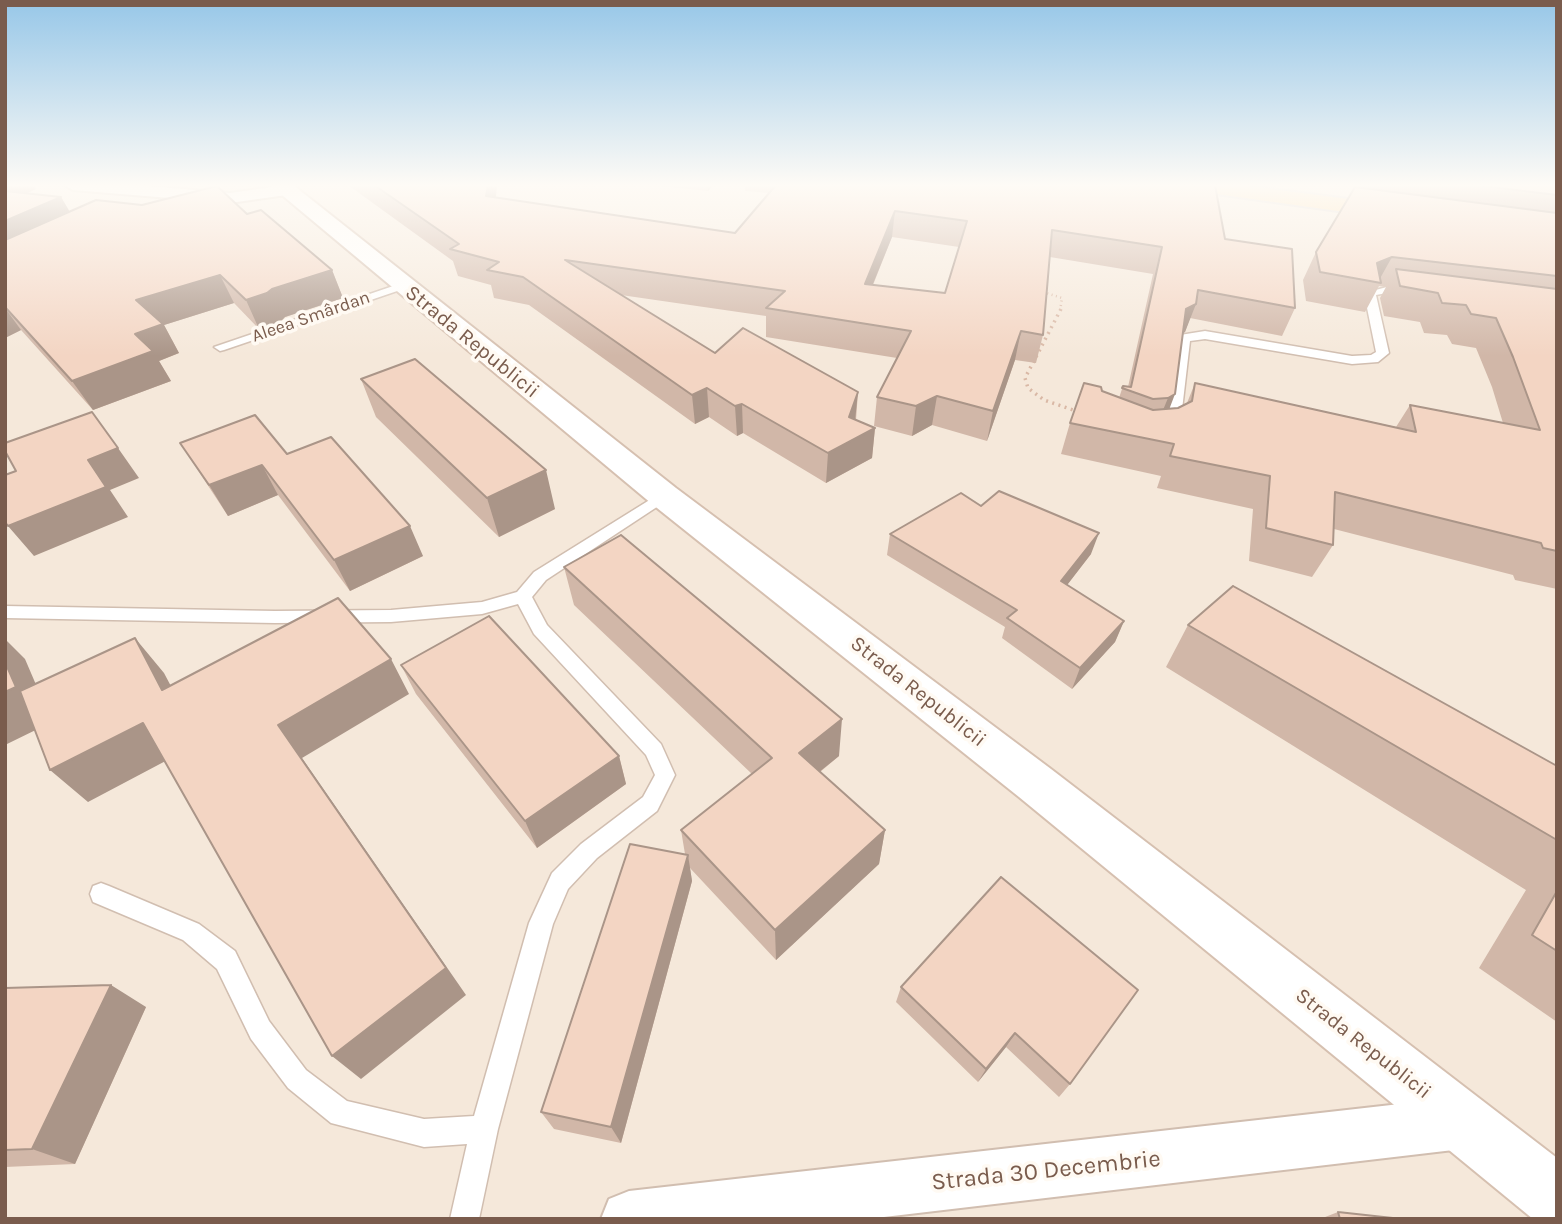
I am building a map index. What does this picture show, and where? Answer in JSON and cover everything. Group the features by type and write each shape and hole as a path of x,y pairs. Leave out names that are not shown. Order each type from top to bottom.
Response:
{"main road":[{"name":"Strada Republicii","path":"349,242 664,496 1035,783 1557,1198"}],"street":[{"name":"Strada 30 Decembrie","path":"629,1219 1462,1123"}],"lane":[{"name":"Aleea Smârdan","path":"220,348 402,286"},
{"path":"1160,434 1173,427 1184,338 1205,335 1352,359 1374,359 1383,353 1370,293 1387,290 1426,296"},
{"path":"5,612 236,617 391,616 482,608 523,596 540,576 664,496"},
{"path":"464,1219 484,1129 541,923 560,881 589,850 650,804 665,775 654,750 540,629 523,596"},
{"path":"102,894 191,932 226,960 260,1030 297,1079 341,1113 424,1133 484,1129"}],"path":[{"path":"1032,290 1053,293 1062,298 1063,306 1025,378 1028,388 1044,400 1089,416"}],"shaded area":[{"path":"5,242 1557,242 1557,1219 5,1219"}],"building":[{"path":"5,242 299,242 332,270 246,300 220,275 136,300 163,324 135,334 153,351 72,381 5,307"},
{"path":"456,242 882,242 865,284 945,293 961,242 1051,242 1043,335 1021,331 993,411 937,396 916,406 877,397 911,331 766,308 785,291 565,260 715,353 743,328 858,392 849,417 875,428 828,453 742,404 735,406 707,388 692,395 523,277 487,270 499,262 450,249 459,244"},
{"path":"1130,242 1246,242 1292,249 1295,308 1198,290 1196,304 1186,309 1175,394 1168,398 1153,399 1122,388 1131,387 1162,247"},
{"path":"1322,242 1557,242 1557,276 1392,257 1377,263 1381,283 1320,272 1316,252"},
{"path":"1396,269 1557,289 1557,551 1543,548 1541,543 1335,492 1333,545 1266,528 1270,476 1170,456 1174,444 1070,423 1084,383 1101,387 1102,391 1153,410 1178,408 1192,401 1195,383 1416,432 1410,405 1540,430 1496,318 1471,314 1466,305 1442,303 1438,293 1400,286"},
{"path":"415,359 546,470 487,498 361,379"},
{"path":"92,412 118,448 88,460 106,487 8,526 5,522 5,475 16,471 5,451 5,443"},
{"path":"255,415 287,454 331,437 410,526 334,560 262,465 209,485 180,443"},
{"path":"999,491 1099,533 1061,581 1124,621 1080,668 1007,618 1017,610 890,534 961,493 981,506"},
{"path":"621,535 842,719 799,753 885,830 775,930 681,830 772,758 564,567"},
{"path":"1233,586 1557,766 1557,840 1188,625"},
{"path":"338,598 391,659 278,725 446,968 332,1056 143,723 50,770 20,691 135,638 162,690"},
{"path":"489,616 619,756 525,821 401,665"},
{"path":"5,662 16,687 5,692"},
{"path":"630,844 688,855 611,1127 541,1112"},
{"path":"1001,877 1138,990 1070,1084 1015,1033 986,1069 901,987"},
{"path":"1557,891 1557,951 1532,935"},
{"path":"111,985 32,1149 5,1150 5,988"},
{"path":"1338,1212 1402,1219 1340,1219"}]}
